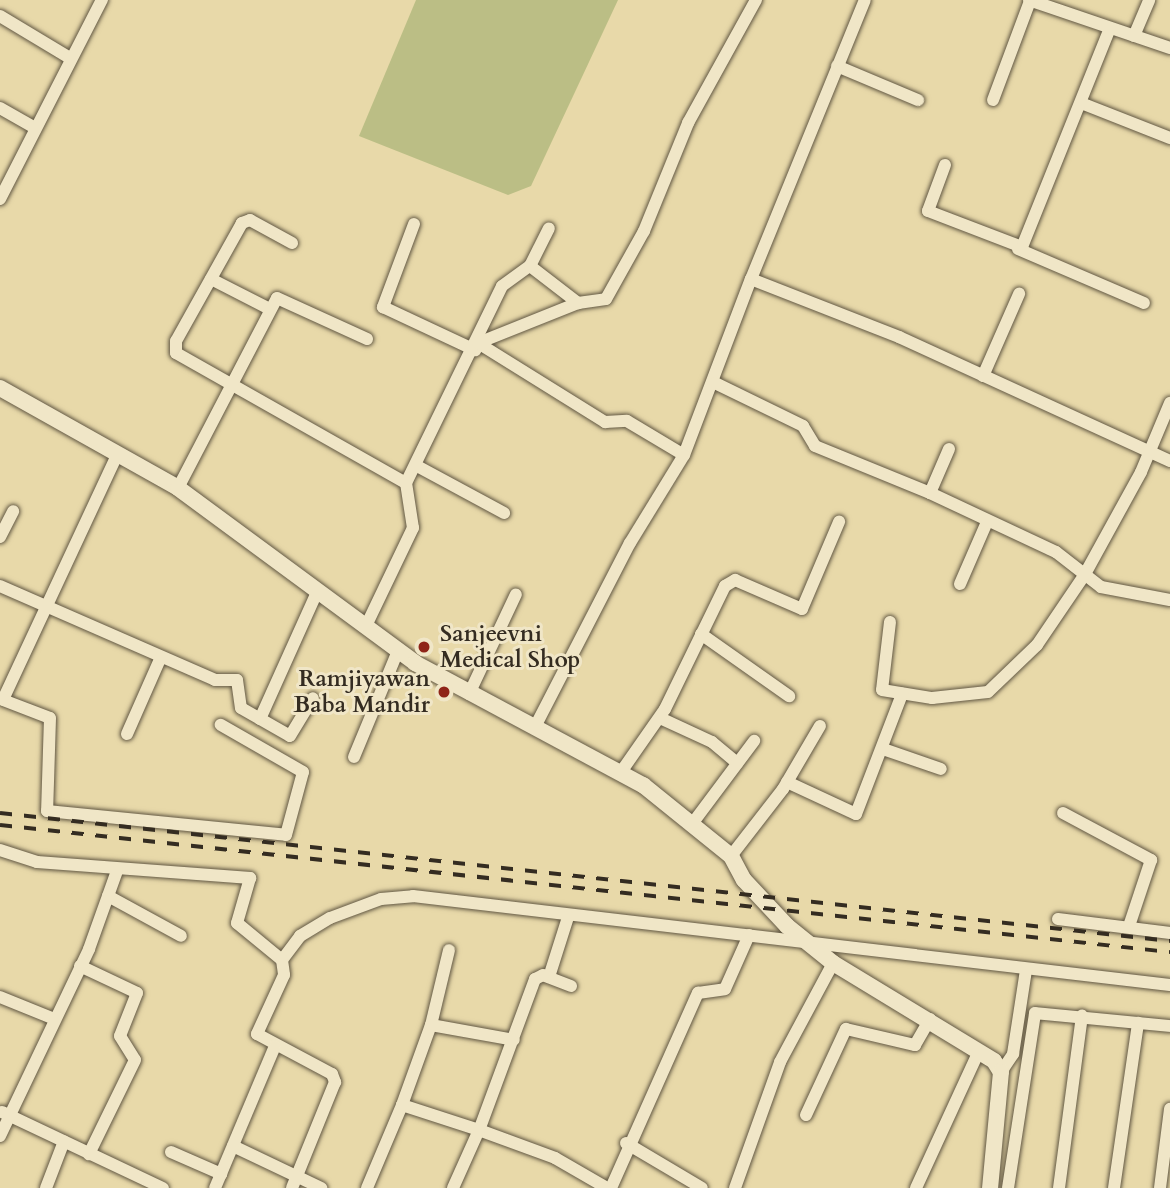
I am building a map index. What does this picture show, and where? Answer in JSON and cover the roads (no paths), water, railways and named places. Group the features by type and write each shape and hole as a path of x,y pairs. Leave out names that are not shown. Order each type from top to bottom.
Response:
{"street":[{"path":"1,196 102,0"},
{"path":"477,347 578,303 599,303 610,294 676,162 688,123 756,0"},
{"path":"537,723 630,543 684,455 715,383 751,279 865,0"},
{"path":"993,100 1030,0 1058,3 1110,28 1170,48"},
{"path":"1134,36 1149,0"},
{"path":"0,16 70,58"},
{"path":"1018,249 1110,28"},
{"path":"837,66 918,100"},
{"path":"1081,103 1170,138"},
{"path":"0,108 35,128"},
{"path":"945,165 928,211 1144,303"},
{"path":"292,243 246,220 174,348 229,387 406,483"},
{"path":"414,224 383,307 477,347 606,422 627,421 684,455"},
{"path":"366,626 413,528 406,483 477,347 502,286 530,265 549,229"},
{"path":"530,265 578,303"},
{"path":"211,279 268,308"},
{"path":"751,279 983,376 1170,461"},
{"path":"983,376 1019,293"},
{"path":"178,488 268,308 284,298 367,339"},
{"path":"715,383 803,426 815,446 930,493 1056,552 1101,587 1170,600"},
{"path":"1,392 118,453 178,488 398,651 469,694 537,723 621,772 731,856 744,880 833,963 930,1019 979,1051 1001,1072"},
{"path":"890,622 881,685 902,694 940,698 988,692 1037,645 1085,574 1151,452 1170,403"},
{"path":"930,493 949,449"},
{"path":"118,453 43,604 3,700 50,718 47,811 286,835 303,772 221,725"},
{"path":"417,466 504,513"},
{"path":"0,537 13,511"},
{"path":"621,772 660,718 725,586 735,580 802,609 839,522"},
{"path":"960,584 987,522"},
{"path":"0,586 215,680 237,680 241,708 290,736 313,698"},
{"path":"260,719 318,590"},
{"path":"469,694 516,594"},
{"path":"701,634 789,696"},
{"path":"354,757 398,651"},
{"path":"127,734 161,657"},
{"path":"787,782 856,814 902,694"},
{"path":"660,718 712,742 737,763"},
{"path":"731,856 787,782 820,726"},
{"path":"692,824 754,741"},
{"path":"883,749 941,769"},
{"path":"1063,813 1151,860 1129,926"},
{"path":"0,850 37,862 117,871 250,878 237,923 282,960 284,975 256,1029 275,1046 335,1077 294,1182"},
{"path":"0,1136 4,1114 80,966 117,871"},
{"path":"108,896 181,936"},
{"path":"282,960 320,923 381,898 413,896 568,917 749,935 812,945 1170,985"},
{"path":"549,977 568,917"},
{"path":"1058,919 1170,933"},
{"path":"402,1105 555,1158 609,1188 626,1143 698,993 725,989 749,935"},
{"path":"367,1188 432,1025 449,950"},
{"path":"735,1188 780,1062 833,963"},
{"path":"80,966 137,993 120,1036 135,1060 89,1154"},
{"path":"990,1188 1001,1072 1013,1054 1026,970"},
{"path":"453,1188 479,1130 535,979 549,977 571,986"},
{"path":"0,997 52,1018"},
{"path":"1008,1188 1035,1013 1170,1026"},
{"path":"1059,1188 1082,1017"},
{"path":"806,1115 846,1029 915,1045 930,1019"},
{"path":"1114,1188 1138,1023"},
{"path":"432,1025 514,1040"},
{"path":"215,1188 275,1046"},
{"path":"916,1188 979,1051"},
{"path":"1160,1188 1170,1109"},
{"path":"4,1114 64,1141 139,1183 163,1188"},
{"path":"46,1188 64,1141"},
{"path":"626,1143 702,1188"},
{"path":"233,1146 294,1182 321,1188"},
{"path":"171,1152 221,1174"}],"railway":[{"path":"0,813 1170,941"},
{"path":"0,825 1170,952"}],"place":[{"name":"Sanjeevni Medical Shop","path":"424,647"},
{"name":"Ramjiyawan Baba Mandir","path":"444,692"}]}
